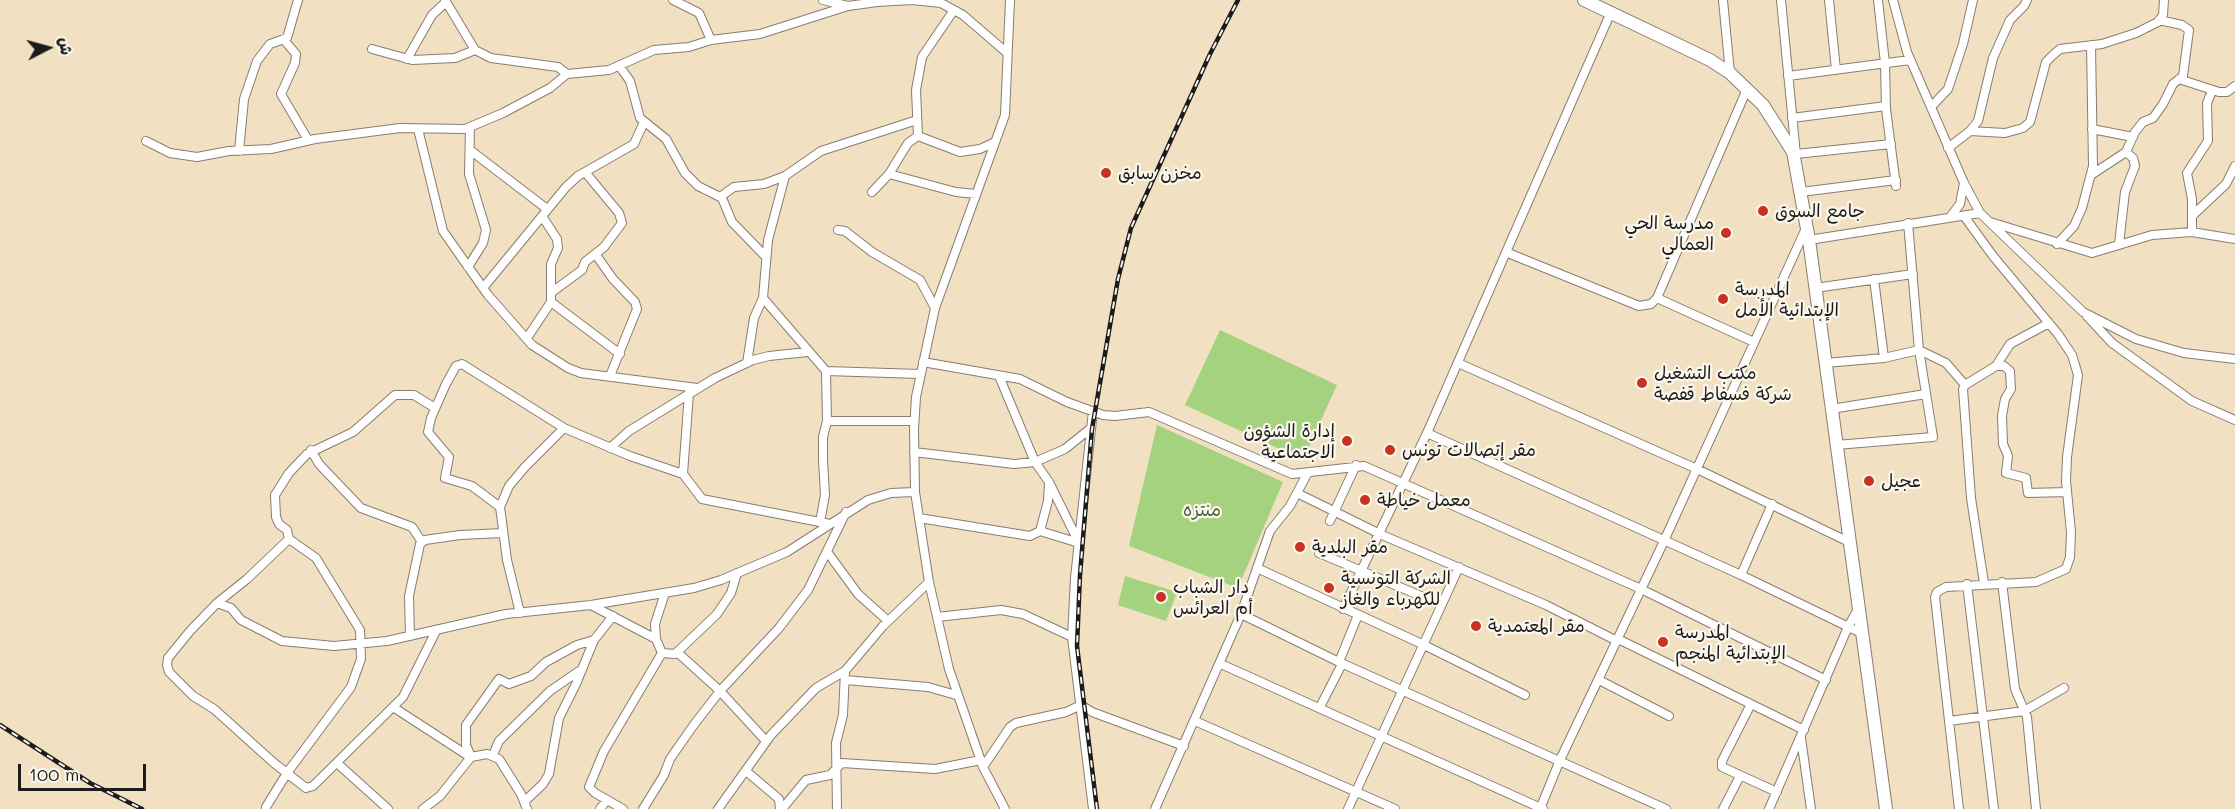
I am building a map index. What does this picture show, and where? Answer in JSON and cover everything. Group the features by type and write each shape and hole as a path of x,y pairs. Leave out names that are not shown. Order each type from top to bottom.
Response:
{"main road":[{"path":"1584,0 1710,60 1730,73 1764,105 1788,141 1798,171 1807,225 1886,809"},
{"path":"1611,12 1616,0"}],"street":[{"path":"285,40 298,0"},
{"path":"673,0 699,12 711,40"},
{"path":"823,0 848,6"},
{"path":"146,141 170,153 197,157 271,149 308,140 400,128 470,128 550,88 567,74 620,67 654,50 689,47 711,40 760,34 848,6 912,0 940,2 954,10 1006,52"},
{"path":"1005,809 982,764 956,695 936,617 915,492 914,421 920,374 935,308 1005,115 1010,0"},
{"path":"1723,0 1730,73"},
{"path":"1780,0 1798,171"},
{"path":"1829,0 1836,70"},
{"path":"1801,192 1896,183 1886,106 1885,63 1878,0"},
{"path":"1893,0 1910,60 1964,183 1980,213 2112,343 2192,401 2235,420"},
{"path":"1930,107 1948,89 1963,44 1973,0"},
{"path":"1948,148 1970,131 1978,121 1993,58 2010,20 2027,0"},
{"path":"1970,131 2005,133 2023,128 2030,122 2046,62 2060,49 2091,45 2130,35 2159,20 2163,15 2164,0"},
{"path":"407,58 432,15 446,1 475,50 491,58 558,67 567,74"},
{"path":"918,136 916,90 922,57 954,10"},
{"path":"1343,609 1403,485 1508,253 1611,12"},
{"path":"2091,175 2126,152 2143,122 2153,118 2173,84 2185,72 2189,30 2182,25 2159,20"},
{"path":"285,40 296,54 295,63 281,94 308,140"},
{"path":"238,151 244,99 257,61 270,44 285,40"},
{"path":"2057,244 2074,226 2082,208 2091,175 2091,45"},
{"path":"372,48 407,58 440,60 465,55 475,50"},
{"path":"1788,76 1910,60"},
{"path":"620,67 630,81 637,109 644,122 666,139 685,173 698,186 720,197 732,222 766,257"},
{"path":"2179,79 2212,91 2227,92 2235,86"},
{"path":"1508,253 1639,306 1651,304 1657,298 1747,89"},
{"path":"2192,232 2192,199 2187,173 2208,141 2208,103 2212,91"},
{"path":"1792,118 1886,106"},
{"path":"720,197 734,187 764,184 785,176 821,151 917,120"},
{"path":"483,288 566,187 585,172 634,144 644,122"},
{"path":"468,267 483,243 486,230 469,174 470,128"},
{"path":"418,129 443,231 483,288 537,350 581,373 693,391"},
{"path":"2092,129 2133,137"},
{"path":"918,136 960,152 980,149 995,142"},
{"path":"872,192 890,174 908,143 918,136"},
{"path":"1796,154 1891,144"},
{"path":"470,150 544,213 557,239 558,248 551,264 551,302 527,338"},
{"path":"2119,244 2125,192 2135,166 2133,158 2126,152"},
{"path":"2192,215 2226,184 2235,166"},
{"path":"552,292 574,278 622,223 622,218 585,172"},
{"path":"890,174 956,192 976,194"},
{"path":"747,363 754,318 763,298 766,257 785,176"},
{"path":"1951,216 1960,204 1964,183"},
{"path":"1809,240 1980,213"},
{"path":"1959,809 1935,597 1941,588 1967,584 2036,582 2066,569 2070,557 2071,532 2067,492 2067,457 2078,375 2072,355 1964,216"},
{"path":"1989,222 2092,253 2152,235 2192,232 2235,239"},
{"path":"1836,445 1933,437 1919,350 1908,223"},
{"path":"1221,664 1541,809 1560,760 1664,541 1807,225"},
{"path":"838,230 845,231 872,252 920,280 935,308"},
{"path":"596,255 613,279 636,302 634,322 610,376"},
{"path":"1815,288 1913,274"},
{"path":"1874,279 1884,358"},
{"path":"763,298 807,352 826,370 920,374"},
{"path":"1657,298 1754,342"},
{"path":"551,302 620,354"},
{"path":"2083,312 2136,339 2184,352 2235,359"},
{"path":"1984,583 1971,498 1963,389 1965,385 1996,366 2010,344 2049,323"},
{"path":"1825,363 1884,358 1919,350 1946,363 1965,385"},
{"path":"610,448 629,431 693,391 747,363 769,356 807,352"},
{"path":"923,362 1020,380 1094,411 1115,416 1149,412 1285,471 1307,474 1356,465 1364,466 1641,589 1826,680"},
{"path":"500,507 472,486 446,478 449,457 428,432 435,408 456,366 465,363 564,428 610,448 683,474 702,499 830,524"},
{"path":"1458,363 1696,469 1849,542"},
{"path":"1996,366 2004,366 2012,377 2002,416 2003,444 2007,456 2006,472 2025,478 2028,493 2067,492"},
{"path":"820,522 825,495 823,437 827,421 826,370"},
{"path":"999,376 1035,462 1049,482 1079,543"},
{"path":"683,474 693,391"},
{"path":"1831,409 1926,394"},
{"path":"266,807 287,774 351,687 361,659 362,643 360,630 316,558 289,540 287,530 279,524 276,517 276,495 289,473 311,450 353,432 395,395 414,395 435,408"},
{"path":"1093,809 1072,637 1079,543 1094,411"},
{"path":"827,421 914,421"},
{"path":"520,613 503,533 500,507 514,480 564,428"},
{"path":"914,453 1014,464 1035,462 1065,449 1091,428"},
{"path":"1427,433 1741,575 1861,633"},
{"path":"311,450 319,464 361,508 416,529 422,542 409,596 410,636"},
{"path":"1330,521 1356,465"},
{"path":"1155,809 1221,664 1270,531 1298,493 1307,474"},
{"path":"1040,531 1048,501 1049,482"},
{"path":"216,603 231,608 242,620 282,641 334,646 410,636 520,613 591,605 694,588 787,552 847,511 868,500 891,493 915,492"},
{"path":"1298,493 1379,533 1546,605 1751,704 1803,734"},
{"path":"1741,575 1772,504"},
{"path":"643,809 664,775 670,759 720,691 785,621 808,590 847,511"},
{"path":"919,518 1030,536 1040,531 1079,543"},
{"path":"422,542 460,535 503,533"},
{"path":"289,540 247,579 216,603 168,658 169,672 193,696 238,729 287,774 306,788 313,786 403,697 436,631"},
{"path":"828,553 858,594 888,621"},
{"path":"1319,553 1440,604"},
{"path":"1348,809 1404,690 1440,604 1459,567"},
{"path":"1257,568 1422,644 1525,695"},
{"path":"665,593 655,624 656,639 662,653 668,655 677,652 717,614 731,593 737,573"},
{"path":"718,809 766,741 816,688 845,676 888,621 929,582"},
{"path":"2002,582 2015,689 2024,711 2030,742 2036,809"},
{"path":"1967,584 1994,809"},
{"path":"591,605 656,639"},
{"path":"1769,809 1848,627 1858,609"},
{"path":"936,617 1001,610 1023,614 1072,637"},
{"path":"1241,614 1340,663 1665,809"},
{"path":"1320,707 1358,615"},
{"path":"493,755 506,769 526,805 549,774 559,718 594,640 613,616"},
{"path":"471,757 466,745 466,725 499,678 509,684 519,682 577,645 594,640"},
{"path":"677,652 720,691 766,741"},
{"path":"623,809 591,791 590,781 604,751 662,653"},
{"path":"493,755 498,741 550,691 582,668"},
{"path":"845,676 928,687 956,695"},
{"path":"837,809 836,743 843,715 845,676"},
{"path":"1599,680 1669,716"},
{"path":"1949,721 2024,711 2064,688"},
{"path":"1751,704 1722,764 1724,768 1777,792"},
{"path":"1081,705 1092,712 1184,746"},
{"path":"781,809 806,780 830,775 836,766 842,763 935,769 982,764 1010,727 1016,723 1066,712 1081,705"},
{"path":"393,707 471,757 493,755"},
{"path":"1195,721 1395,809"},
{"path":"1803,734 1811,809"},
{"path":"423,809 440,796 471,757"},
{"path":"337,763 388,809"},
{"path":"746,771 779,799 781,809"},
{"path":"1723,809 1740,776"},
{"path":"600,809 606,801"}],"green space":[{"path":"1220,330 1337,385 1303,460 1185,405"},
{"name":"منتزه","path":"1157,425 1283,482 1238,588 1129,546"},
{"path":"1125,576 1177,592 1166,621 1118,605"}],"railway":[{"path":"1097,809 1077,646 1080,575 1092,429 1118,279 1131,228 1210,54 1238,0"},
{"path":"0,725 90,783 142,809"}],"place":[{"name":"مخزن سابق","path":"1106,173"},
{"name":"جامع السوق","path":"1763,211"},
{"name":"مدرسة الحي العمالي","path":"1726,233"},
{"name":"المدرسة الإبتدائية الأمل","path":"1723,299"},
{"name":"مكتب التشغيل شركة فسفاط قفصة","path":"1642,383"},
{"name":"إدارة الشؤون الاجتماعية","path":"1347,441"},
{"name":"مقر إتصالات تونس","path":"1390,450"},
{"name":"عجيل","path":"1869,481"},
{"name":"معمل خياطة","path":"1365,500"},
{"name":"مقر البلدية","path":"1300,547"},
{"name":"الشركة التونسية للكهرباء والغاز","path":"1329,588"},
{"name":"دار الشباب أم العرائس","path":"1161,597"},
{"name":"مقر المعتمدية","path":"1476,626"},
{"name":"المدرسة الإبتدائية المنجم","path":"1663,642"}]}
